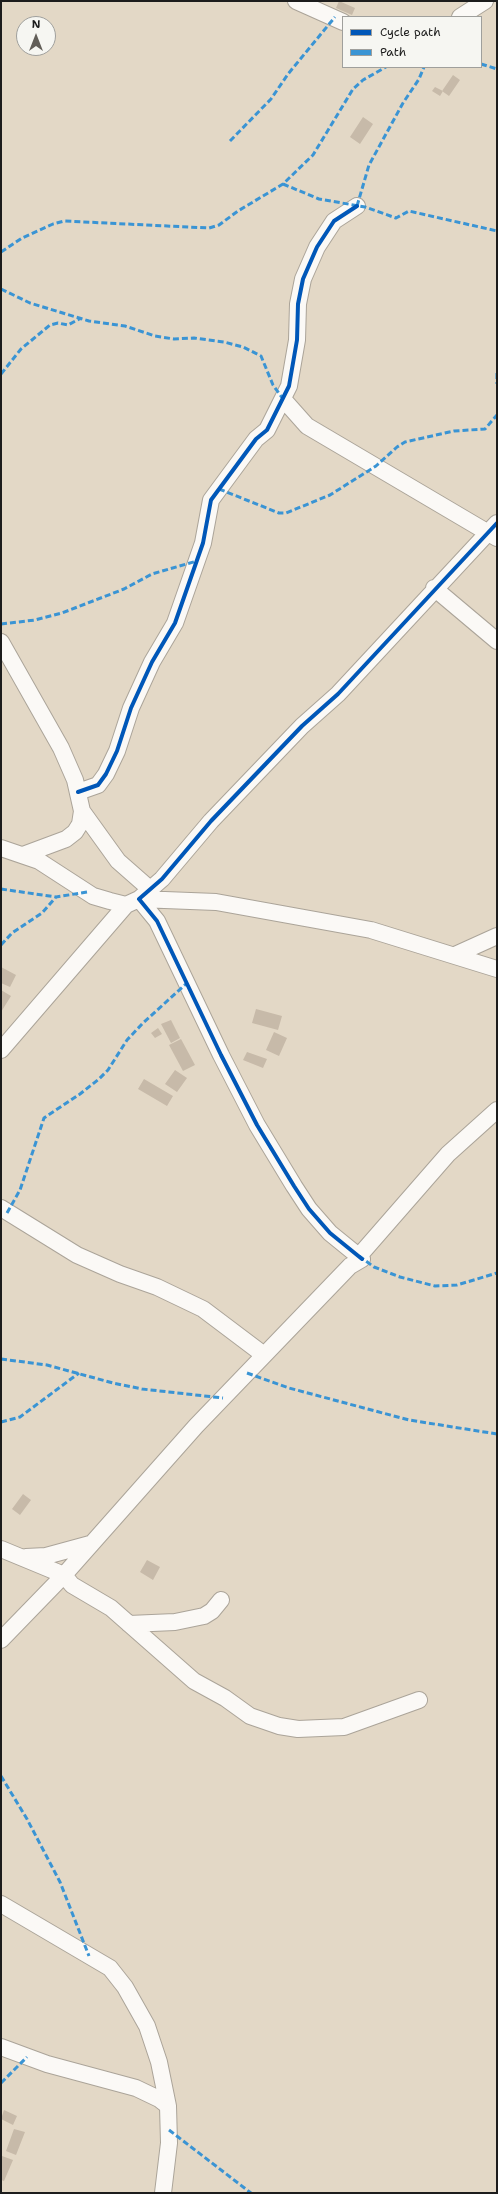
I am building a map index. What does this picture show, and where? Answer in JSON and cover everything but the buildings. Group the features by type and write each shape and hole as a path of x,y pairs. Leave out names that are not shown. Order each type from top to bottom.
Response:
{"street":[{"path":"296,1 342,22"},
{"path":"462,16 485,1"},
{"path":"78,792 98,785 109,768 140,688 152,662 175,623 203,543 211,500 242,456 256,439 267,430 289,386 297,340 298,304 303,279 317,247 334,221 357,206"},
{"path":"1,1050 138,898 211,821 297,731 338,694 434,588 494,531 307,426 283,399"},
{"path":"434,588 497,641"},
{"path":"1,642 61,748 78,792 82,812 80,824 75,832 66,839 23,855"},
{"path":"82,812 118,861 138,898 157,921 257,1125 294,1186 309,1208 330,1233 362,1259"},
{"path":"1,848 39,861 93,896 216,902 370,930 497,969"},
{"path":"455,955 497,936"},
{"path":"362,1259 359,1256 448,1154 497,1110"},
{"path":"1,1208 77,1255 120,1274 157,1287 203,1308 264,1356"},
{"path":"1,1640 64,1575 196,1426 350,1266 362,1259"},
{"path":"23,1557 46,1556 90,1544"},
{"path":"1,1548 64,1575 72,1586 98,1599 194,1681 225,1698 250,1716 279,1726 298,1729 344,1727 419,1700"},
{"path":"129,1624 162,1624 204,1616 212,1611 221,1600"},
{"path":"1,1904 110,1968 125,1987 147,2026 159,2062 168,2106 169,2143 163,2193"},
{"path":"1,2047 47,2064 136,2088 159,2099 168,2106"}],"marked path":[{"path":"230,141 271,99 288,74 335,17"},
{"path":"482,64 497,69"},
{"path":"1,252 22,238 53,224 64,221 209,228 219,225 238,211 283,184 313,155 353,89 363,80 384,68"},
{"path":"357,206 369,165 403,103 419,79 424,68"},
{"path":"283,184 319,199 365,207 396,218 409,211 497,231"},
{"path":"1,289 30,303 89,321 125,326 155,336 174,339 194,338 224,342 243,347 261,356 273,385 283,399"},
{"path":"1,374 21,349 50,325 58,323 68,325 81,318"},
{"path":"497,373 497,384"},
{"path":"219,489 279,513 286,513 330,495 376,466 397,447 405,442 454,431 485,429 497,415"},
{"path":"1,624 35,620 62,613 124,589 152,574 197,561"},
{"path":"1,889 56,897 87,892"},
{"path":"1,945 12,933 42,913 56,897"},
{"path":"7,1213 20,1190 44,1118 80,1094 99,1079 108,1070 127,1040 143,1023 187,983"},
{"path":"359,1256 374,1267 400,1277 435,1286 457,1285 497,1273"},
{"path":"1,1359 47,1365 113,1383 142,1389 223,1398"},
{"path":"1,1422 20,1417 79,1373"},
{"path":"247,1373 289,1388 409,1420 497,1434"},
{"path":"1,1776 27,1819 60,1882 89,1956"},
{"path":"1,2083 27,2057"},
{"path":"169,2130 251,2193"}],"cycle path":[{"path":"78,792 98,785 106,774 117,751 131,708 152,662 175,623 203,543 211,500 256,439 267,430 289,386 297,340 298,304 303,279 317,247 334,221 357,206"},
{"path":"362,1259 330,1233 309,1209 294,1186 257,1125 221,1055 157,921 139,899 162,879 211,821 302,726 338,694 497,523"}]}
